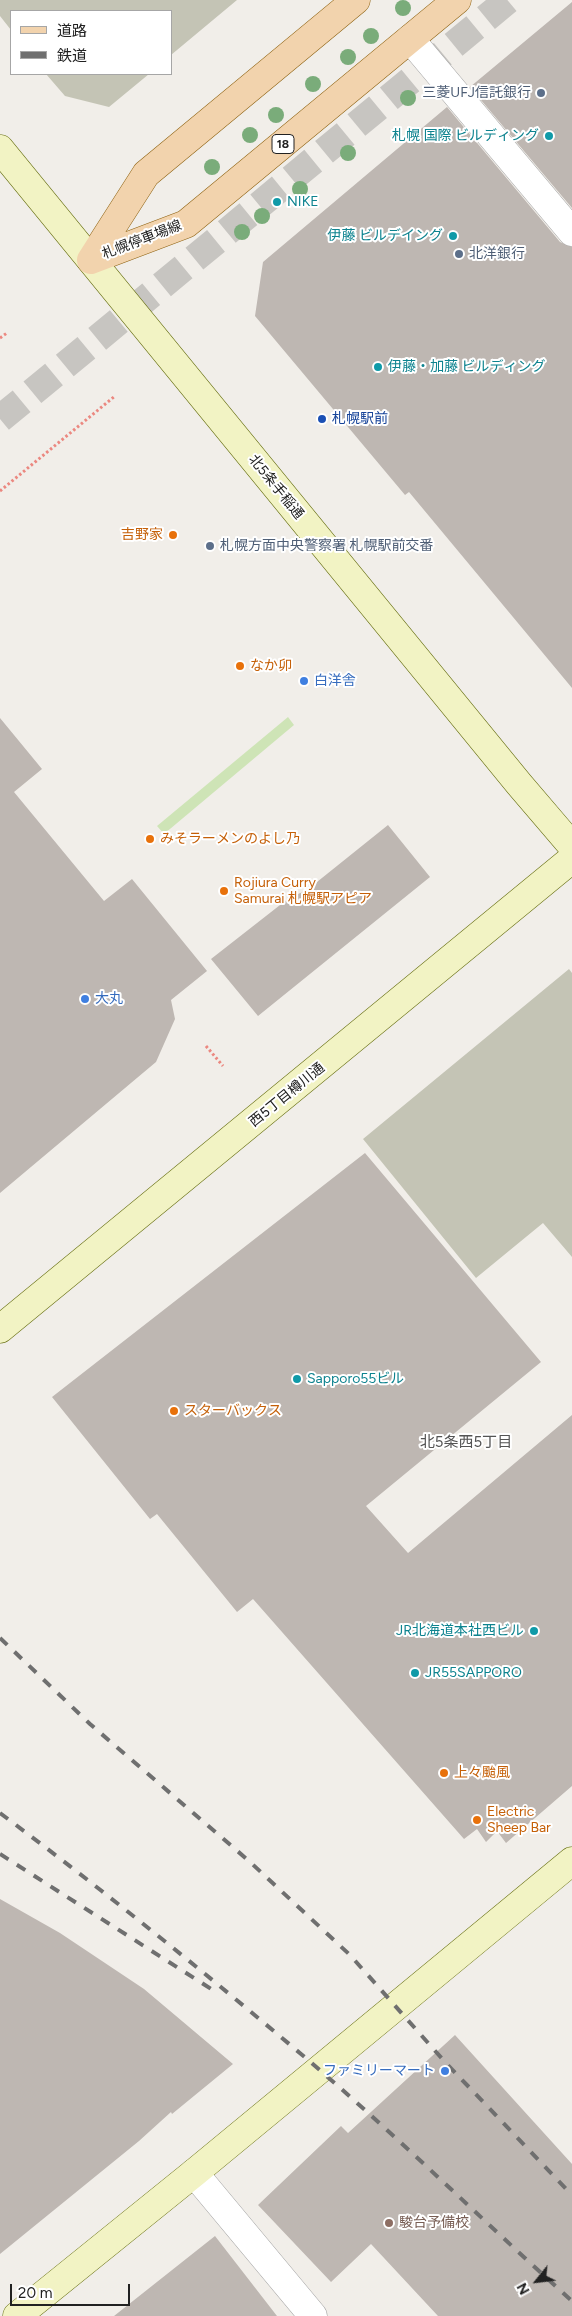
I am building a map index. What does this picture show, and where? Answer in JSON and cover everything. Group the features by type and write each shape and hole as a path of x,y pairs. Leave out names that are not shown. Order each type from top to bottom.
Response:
{"main road":[{"name":"札幌停車場線","path":"91,260 146,174 356,0"},
{"name":"札幌停車場線","path":"91,260 186,224 457,0"}],"street":[{"path":"410,39 572,232"},
{"name":"北5条手稲通","path":"0,149 506,769 572,846"},
{"name":"西5丁目樽川通","path":"0,1329 572,859"},
{"path":"17,2316 194,2173 572,1861"},
{"path":"194,2173 313,2316"}],"path":[{"path":"0,338 6,333"},
{"path":"0,491 115,396"},
{"path":"206,1046 223,1066"}],"shaded area":[{"path":"0,0 237,0 172,54 172,10 10,10 10,29 0,16"},
{"path":"47,75 148,75 109,107 65,96"},
{"path":"569,969 572,973 572,1257 543,1223 476,1278 363,1139"}],"green space":[{"path":"288,717 294,725 164,834 157,826"}],"building":[{"name":"札幌 国際 ビルディング","path":"572,2 572,208 470,87"},
{"path":"447,107 560,242 572,247 572,688 409,492 405,495 255,316 263,262"},
{"name":"大丸","path":"0,718 42,769 14,792 104,901 132,879 207,971 171,1000 175,1019 156,1062 0,1193"},
{"path":"388,825 430,877 258,1016 211,959 289,898 307,890"},
{"path":"365,1153 541,1362 366,1506 408,1553 572,1415 572,1786 506,1843 497,1831 486,1842 477,1829 464,1839 253,1599 237,1612 157,1514 150,1519 52,1397"},
{"path":"0,1899 60,1933 144,1989 233,2064 172,2114 171,2112 139,2141 0,2254"},
{"path":"455,2035 572,2164 572,2316 438,2316 371,2244 331,2282 258,2205 341,2126 348,2133"},
{"path":"215,2236 277,2316 114,2316"}],"tunnel":[{"path":"0,419 508,0"}],"railway":[{"path":"0,1638 90,1724 249,1861 350,1955 445,2062 572,2195"},
{"path":"0,1813 152,1931 301,2054 370,2114 572,2301"},
{"path":"0,1854 219,1994"}],"place":[{"name":"三菱UFJ信託銀行","path":"541,93"},
{"name":"札幌 国際 ビルディング","path":"549,136"},
{"name":"NIKE","path":"277,202"},
{"name":"伊藤 ビルデイング","path":"453,236"},
{"name":"北洋銀行","path":"459,254"},
{"name":"伊藤・加藤 ビルディング","path":"378,367"},
{"name":"札幌駅前","path":"322,419"},
{"name":"吉野家","path":"173,535"},
{"name":"札幌方面中央警察署 札幌駅前交番","path":"210,546"},
{"name":"なか卯","path":"240,666"},
{"name":"白洋舎","path":"304,681"},
{"name":"みそラーメンのよし乃","path":"150,839"},
{"name":"Rojiura Curry Samurai 札幌駅アピア","path":"224,891"},
{"name":"大丸","path":"85,999"},
{"name":"Sapporo55ビル","path":"297,1379"},
{"name":"スターバックス","path":"174,1411"},
{"name":"JR北海道本社西ビル","path":"534,1631"},
{"name":"JR55SAPPORO","path":"415,1673"},
{"name":"上々颱風","path":"444,1773"},
{"name":"Electric Sheep Bar","path":"477,1820"},
{"name":"ファミリーマート","path":"445,2071"},
{"name":"駿台予備校","path":"389,2223"}],"district":[{"name":"北5条西5丁目","path":"466,1443"}]}
